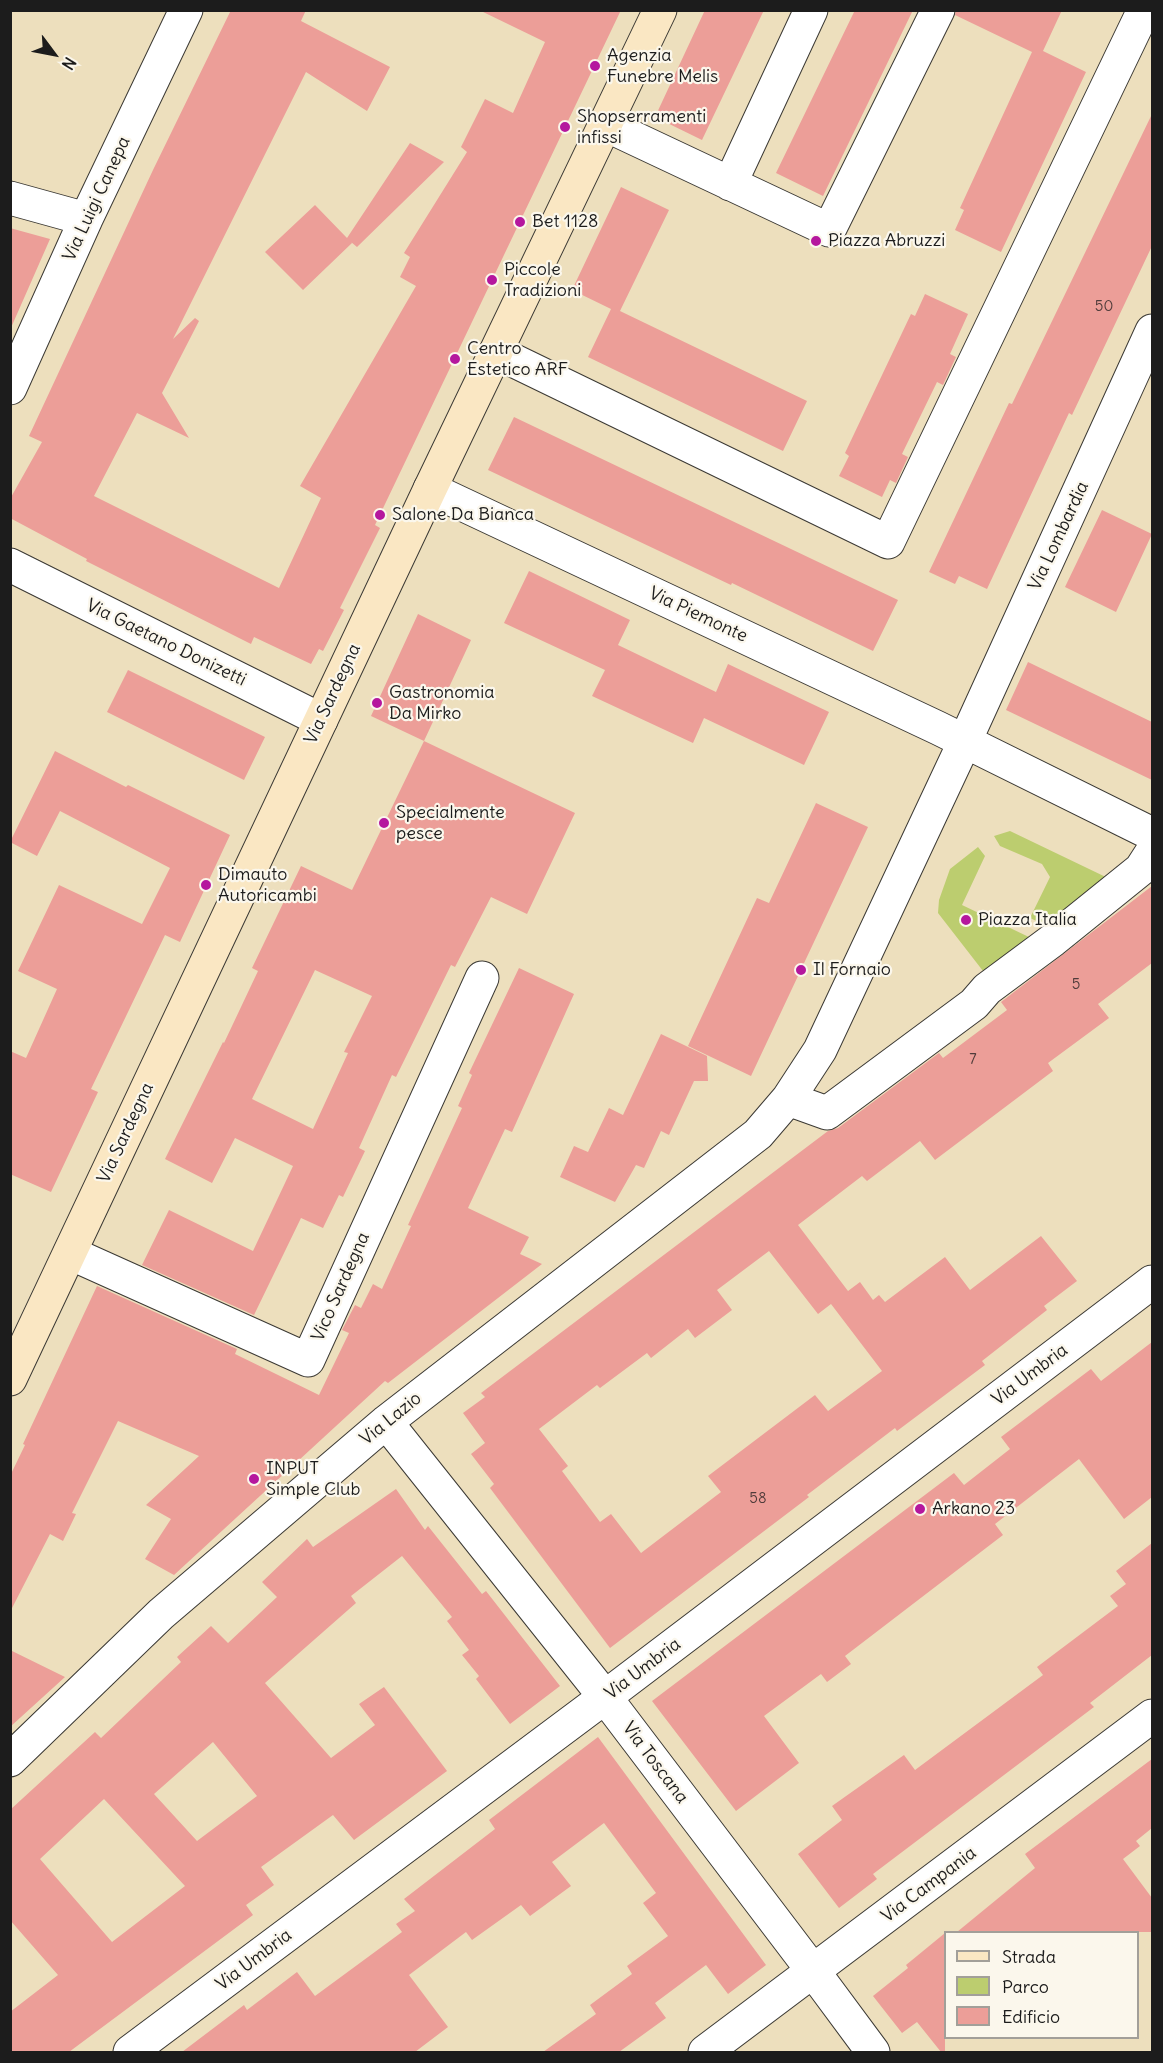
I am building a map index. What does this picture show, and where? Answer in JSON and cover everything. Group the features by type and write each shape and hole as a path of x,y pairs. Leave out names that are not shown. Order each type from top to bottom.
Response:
{"street":[{"name":"Via Luigi Canepa","path":"10,388 86,219 186,10"},
{"name":"Via Sardegna","path":"10,1379 430,489 660,10"},
{"path":"730,184 811,10"},
{"path":"606,125 829,230 938,10"},
{"path":"496,352 888,542 1144,10"},
{"path":"10,198 86,219"},
{"name":"Via Lombardia","path":"965,741 1152,331"},
{"name":"Via Piemonte","path":"430,489 965,741"},
{"name":"Via Gaetano Donizetti","path":"10,566 321,720"},
{"path":"1152,834 965,741 820,1050 788,1099 827,1113 974,1004 987,989 1053,940 1141,869 1152,852"},
{"name":"Vico Sardegna","path":"70,1253 308,1360 482,978"},
{"name":"Via Lazio","path":"10,1760 160,1614 386,1422 758,1134 788,1099"},
{"name":"Via Umbria","path":"130,2052 605,1697 1152,1282"},
{"name":"Via Toscana","path":"386,1422 605,1697 873,2052"},
{"name":"Via Campania","path":"705,2052 1152,1716"}],"green space":[{"path":"1010,831 1112,880 1049,927 1030,918 1050,877 1042,864 1000,846 994,836"},
{"path":"978,847 985,856 962,905 1031,938 983,971 938,913 939,900 950,869"}],"building":[{"path":"231,10 306,10 301,21 390,67 367,111 306,72 173,339 195,318 199,321 162,393 189,438 137,413 94,496 279,588 321,498 300,486 416,286 400,277 410,257 404,253 467,152 461,147 485,99 513,113 545,42 479,10 621,10 375,525 380,528 340,608 344,610 323,651 319,649 311,664 254,637 251,644 86,561 87,559 10,518 10,499 42,442 29,436 153,170"},
{"path":"705,10 764,10 702,140 655,117"},
{"path":"855,10 913,10 823,196 776,173"},
{"path":"956,10 1062,10 1043,51 1086,72 1001,252 955,230 964,210 960,208 1032,52 955,15"},
{"path":"1152,114 1152,246 1072,415 1069,413 987,589 959,576 955,584 929,572 1009,403 1012,404"},
{"path":"410,143 444,162 357,247 351,242 303,290 265,252 315,205 347,238"},
{"path":"621,187 669,210 620,311 807,401 783,451 588,357 611,309 572,290"},
{"path":"10,228 50,239 10,330"},
{"path":"925,294 968,314 950,354 956,357 943,385 937,382 902,454 908,457 896,483 890,480 882,497 839,476 849,456 845,453 911,314 915,316"},
{"path":"514,417 898,600 873,651 488,470"},
{"path":"1102,510 1152,534 1116,612 1065,587"},
{"path":"529,571 630,620 618,645 716,692 728,664 829,712 804,765 704,718 693,743 592,696 605,670 504,623"},
{"path":"418,614 471,640 424,741 371,716"},
{"path":"1028,662 1152,722 1152,780 1006,710"},
{"path":"128,670 265,737 244,780 107,712"},
{"path":"424,741 575,813 527,914 491,897 455,967 451,965 396,1077 392,1075 359,1148 365,1151 343,1197 339,1195 323,1228 301,1218 254,1315 142,1265 169,1210 253,1251 293,1166 235,1138 212,1183 165,1159 258,971 252,968 301,866 352,890","holes":["315,970 372,996 344,1052 348,1053 313,1129 252,1099"]},
{"path":"55,751 230,835 180,942 165,935 91,1089 98,1092 51,1192 10,1174 10,1051 26,1058 57,989 18,971 59,885 142,924 170,868 60,811 37,856 10,842"},
{"path":"816,803 868,827 751,1076 688,1046 757,898 769,903"},
{"path":"1152,886 1152,963 1098,1004 1109,1018 1048,1063 1053,1071 935,1160 920,1141 867,1181 862,1176 798,1225 848,1291 860,1282 873,1300 879,1295 885,1302 945,1257 970,1290 1041,1236 1077,1281 1044,1306 1047,1310 982,1361 985,1365 897,1431 895,1428 807,1495 809,1497 610,1648 490,1488 494,1484 471,1454 485,1443 463,1413 485,1397 481,1393 828,1131 838,1128 939,1053 943,1058 1007,1010 1001,1002","holes":["769,1251 818,1314 831,1304 882,1371 828,1411 815,1395 708,1476 721,1492 641,1553 611,1514 600,1522 562,1471 568,1466 539,1429 597,1385 600,1388 647,1353 651,1358 688,1329 695,1338 732,1310 717,1290"]},
{"path":"519,968 574,994 512,1132 505,1129 468,1208 529,1237 520,1254 542,1264 388,1383 385,1381 174,1575 145,1559 171,1519 146,1505 199,1456 118,1421 72,1513 76,1514 63,1541 50,1534 10,1612 10,1476 97,1286 237,1349 235,1354 319,1395 349,1333 342,1330 355,1305 361,1308 373,1284 382,1289 411,1226 408,1225 462,1108 458,1106 472,1075 469,1073"},
{"path":"661,1034 707,1056 708,1081 694,1081 669,1135 661,1131 644,1168 636,1165 615,1202 560,1177 574,1146 588,1152 609,1108 623,1115"},
{"path":"1152,1342 1152,1497 1124,1519 1079,1459 995,1524 1003,1535 845,1656 851,1664 827,1682 821,1674 764,1716 799,1763 736,1811 652,1701 954,1473 964,1485 1010,1449 1001,1437 1091,1369 1101,1381"},
{"path":"396,1489 425,1530 428,1526 482,1594 486,1591 560,1686 510,1724 476,1679 479,1676 462,1655 469,1650 447,1621 452,1617 402,1556 351,1596 356,1603 265,1683 331,1758 375,1725 359,1704 384,1687 447,1771 354,1840 333,1815 261,1867 274,1885 246,1905 253,1915 69,2052 10,2052 10,2012 58,1975 10,1920 10,1810 95,1732 101,1738 181,1662 177,1657 211,1626 228,1643 277,1597 262,1582 307,1539 313,1547","holes":["213,1742 257,1796 197,1841 154,1794","104,1799 185,1886 112,1942 40,1859"]},
{"path":"1152,1543 1152,1655 1090,1703 1094,1707 873,1874 877,1879 839,1908 798,1854 842,1820 832,1806 904,1755 915,1770 1043,1675 1037,1667 1118,1606 1110,1596 1126,1584 1116,1571"},
{"path":"10,1650 65,1677 10,1727"},
{"path":"598,1737 766,1965 728,1994 706,1965 655,2003 666,2018 619,2052 543,2052 596,2014 590,2005 632,1974 627,1966 668,1936 643,1903 656,1893 604,1823 552,1862 571,1886 530,1916 521,1905 472,1940 466,1932 409,1975 448,2027 415,2052 182,2052 244,2005 247,2010 297,1972 315,1996 402,1932 396,1924 415,1911 404,1899 495,1829 489,1820"},
{"path":"1152,1759 1152,1828 1136,1841 1140,1846 1123,1859 1152,1898 1152,1932 958,1931 1035,1868 1025,1854"},
{"path":"944,1934 945,2052 941,2052 917,2022 902,2033 873,1996 908,1968 906,1965"}],"place":[{"name":"Agenzia Funebre Melis","path":"595,66"},
{"name":"Shopserramenti infissi","path":"565,127"},
{"name":"Bet 1128","path":"520,222"},
{"name":"Piazza Abruzzi","path":"816,241"},
{"name":"Piccole Tradizioni","path":"492,280"},
{"name":"Centro Estetico ARF","path":"455,359"},
{"name":"Salone Da Bianca","path":"380,515"},
{"name":"Gastronomia Da Mirko","path":"377,703"},
{"name":"Specialmente pesce","path":"384,823"},
{"name":"Dimauto Autoricambi","path":"206,885"},
{"name":"Piazza Italia","path":"966,920"},
{"name":"Il Fornaio","path":"801,970"},
{"name":"INPUT Simple Club","path":"254,1479"},
{"name":"Arkano 23","path":"920,1509"}]}
